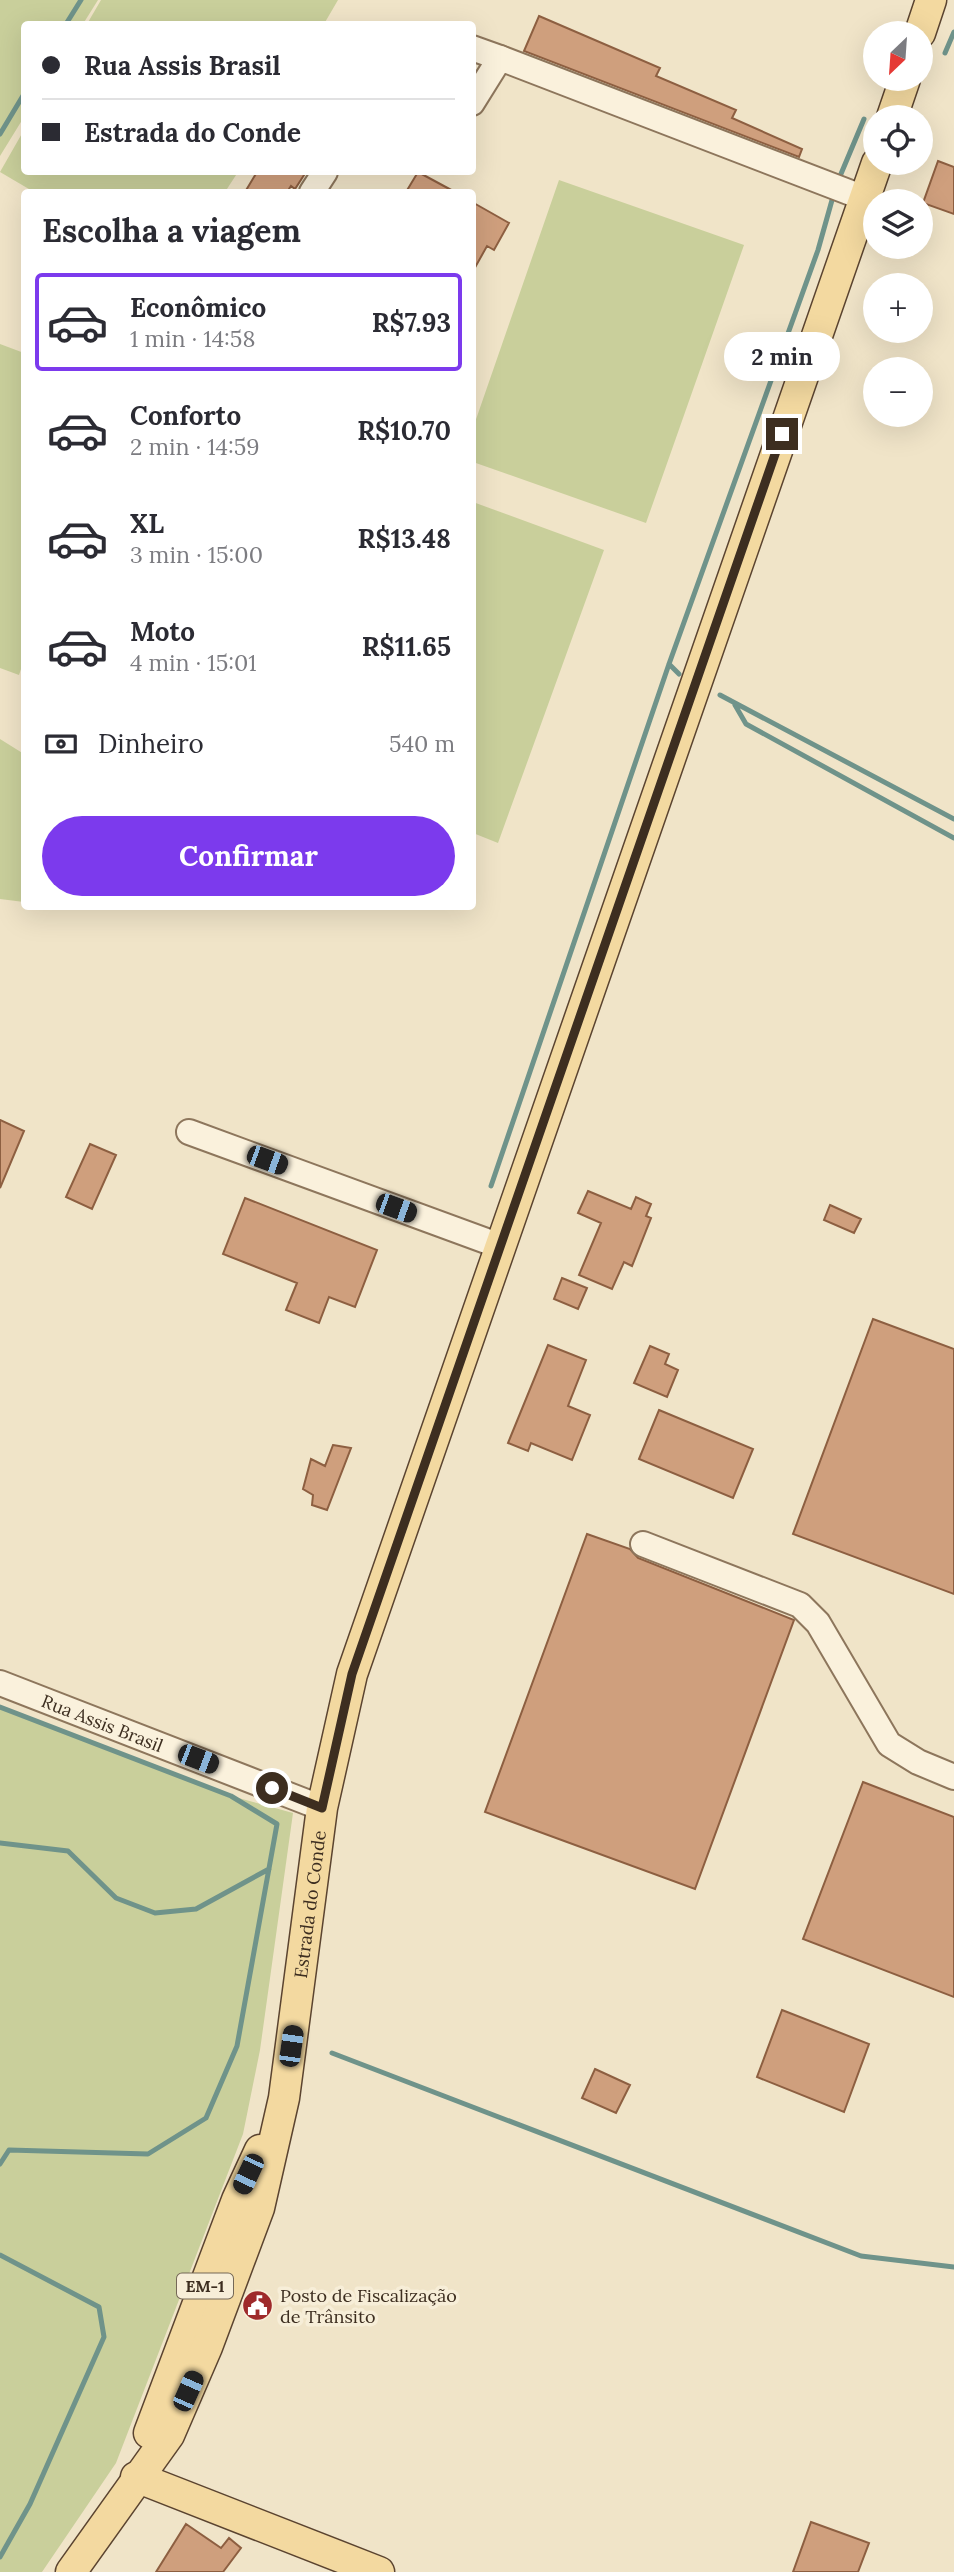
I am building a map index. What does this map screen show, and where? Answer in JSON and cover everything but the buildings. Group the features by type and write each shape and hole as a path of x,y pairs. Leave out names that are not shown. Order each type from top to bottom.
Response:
{"main road":[{"path":"924,21 931,0"},
{"name":"Estrada do Conde","path":"71,2572 136,2477 151,2427 237,2200 284,2098 322,1808 352,1674 499,1246 845,191 863,175"},
{"path":"136,2477 379,2572"}],"street":[{"path":"476,49 845,191"},
{"path":"476,97 500,58"},
{"path":"189,1132 499,1246"},
{"path":"643,1544 800,1605 818,1623 889,1744 918,1762 954,1777"},
{"name":"Rua Assis Brasil","path":"0,1683 322,1808"}],"green space":[{"path":"0,0 98,0 85,21 21,21 21,122 0,156"},
{"path":"101,0 338,0 326,21 89,21"},
{"path":"21,135 21,175 236,175 227,189 29,189 0,172"},
{"path":"559,180 744,245 646,523 476,463 476,419"},
{"path":"0,344 21,352 21,669 19,675 0,668"},
{"path":"476,503 604,550 498,843 476,834"},
{"path":"0,739 21,752 21,902 0,899"},
{"path":"0,1707 231,1796 293,1813 260,2050 243,2134 116,2463 42,2572 0,2572"}],"waterway":[{"path":"68,21 81,0"},
{"path":"945,53 954,32"},
{"path":"0,134 21,99"},
{"path":"838,181 863,121"},
{"path":"491,1186 669,664 818,250 834,193"},
{"path":"669,664 679,674"},
{"path":"720,695 954,819"},
{"path":"735,705 746,724 954,838"},
{"path":"0,1707 231,1796 277,1824 237,2046 206,2118 148,2154 9,2150 0,2164"},
{"path":"0,1843 68,1851 116,1898 155,1913 196,1909 269,1869"},
{"path":"332,2053 861,2256 954,2267"},
{"path":"0,2255 99,2307 104,2337 30,2504 0,2557"}],"place":[{"name":"Posto de Fiscalização de Trânsito","path":"257,2305"}],"route":[{"path":"272,1788 322,1808 352,1674 782,434"}]}
